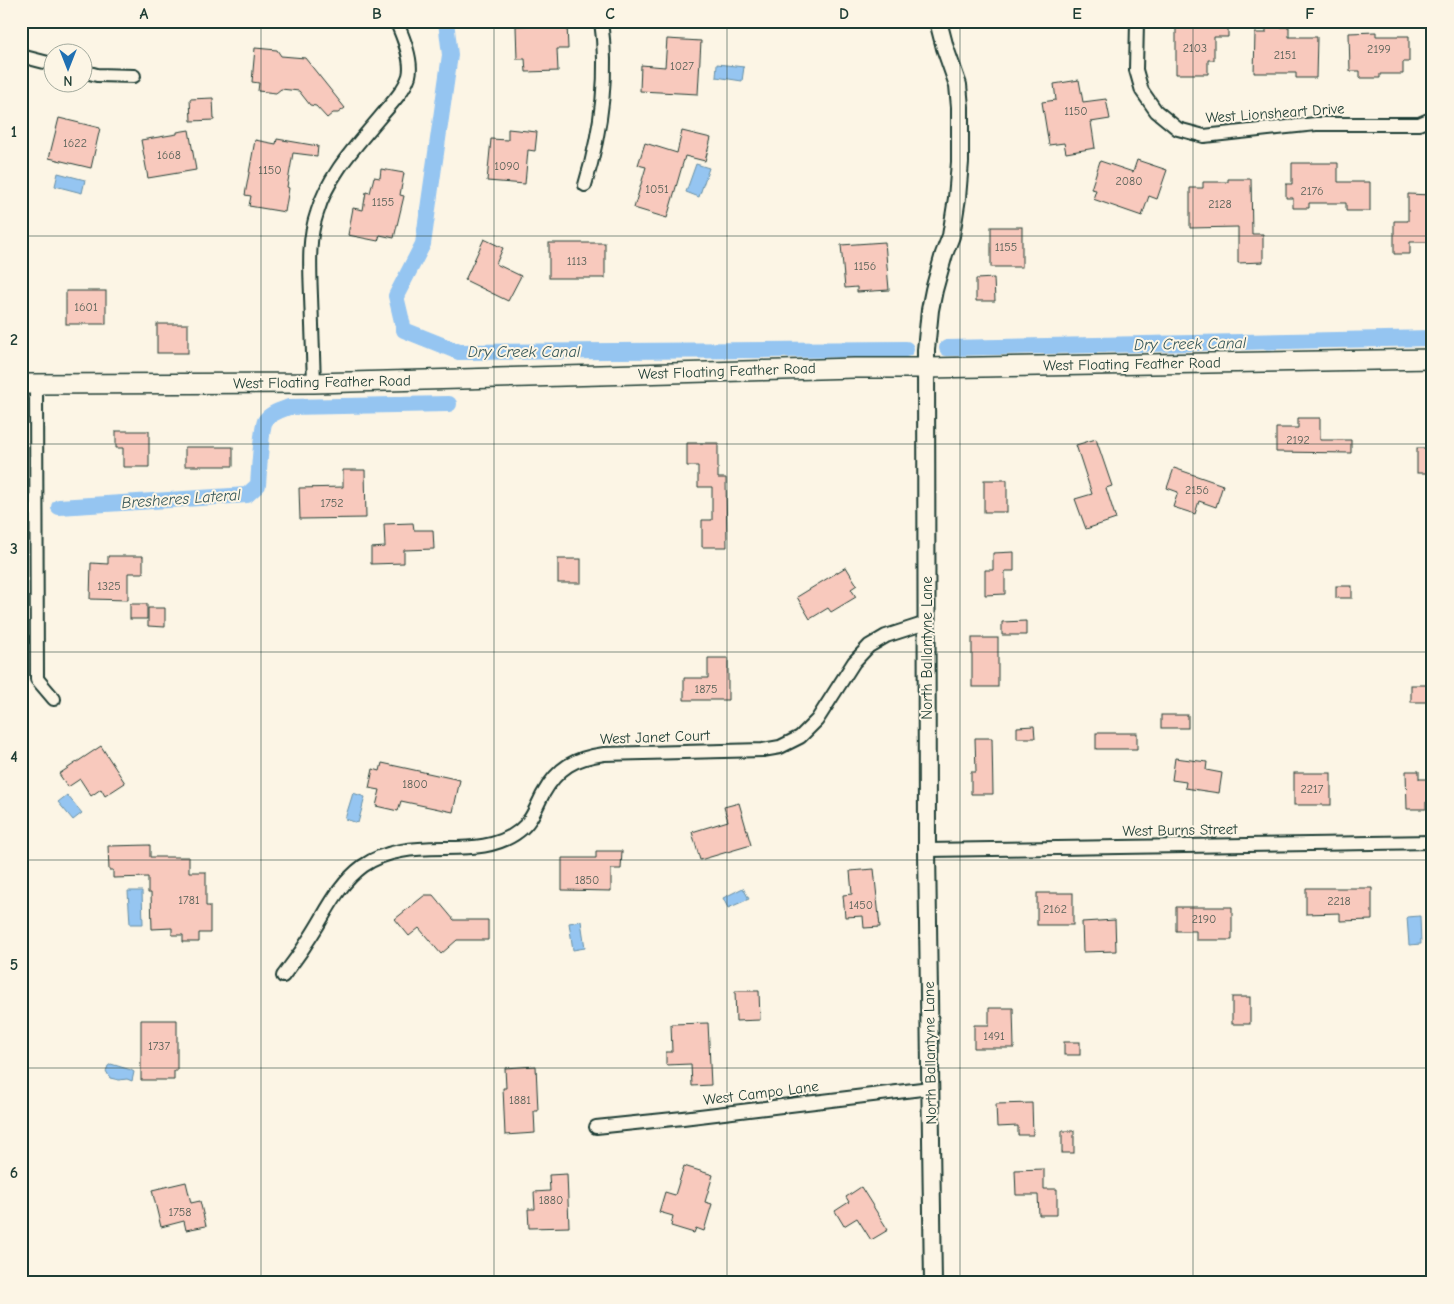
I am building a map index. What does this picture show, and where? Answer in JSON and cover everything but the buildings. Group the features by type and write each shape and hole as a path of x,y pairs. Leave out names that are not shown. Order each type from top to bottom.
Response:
{"main road":[{"name":"West Floating Feather Road","path":"29,384 314,383 854,368 1433,358"}],"street":[{"path":"314,383 310,264 311,236 316,213 336,171 395,99 410,74 408,55 396,21"},
{"path":"584,185 598,137 602,106 604,62 601,21"},
{"name":"North Ballantyne Lane","path":"933,1283 927,850 926,368 927,330 930,310 939,272 951,236 960,162 958,85 938,21"},
{"name":"West Lionsheart Drive","path":"1137,21 1136,70 1142,91 1156,111 1178,129 1204,136 1316,124 1419,124 1433,118"},
{"path":"21,56 42,61"},
{"path":"92,74 134,76"},
{"path":"29,384 37,679 54,699"},
{"name":"West Janet Court","path":"283,976 308,942 333,897 348,878 380,856 398,850 483,846 501,842 520,831 534,815 543,794 553,778 570,764 586,757 604,754 763,750 780,747 800,737 816,720 854,662 869,646 886,636 926,623"},
{"name":"West Burns Street","path":"927,850 1433,842"},
{"name":"West Campo Lane","path":"596,1127 930,1088"}],"water":[{"path":"717,64 744,67 742,81 716,77"},
{"path":"696,164 709,168 699,197 686,192"},
{"path":"58,173 85,180 82,193 55,186"},
{"path":"353,793 365,797 358,823 345,819"},
{"path":"67,795 82,813 73,820 58,802"},
{"path":"743,888 749,899 728,908 723,898"},
{"path":"128,891 142,891 143,924 130,924"},
{"path":"1420,916 1421,944 1409,945 1407,917"},
{"path":"581,921 585,948 573,950 569,923"},
{"path":"111,1064 134,1072 132,1081 110,1078 106,1071"}],"waterway":[{"name":"Dry Creek Canal","path":"446,21 450,55 423,244 396,296 404,330 459,352 906,349"},
{"name":"Dry Creek Canal","path":"947,348 1433,338"},
{"name":"Bresheres Lateral","path":"59,507 247,495 258,485 261,442 265,421 273,414 289,407 449,404"}]}
